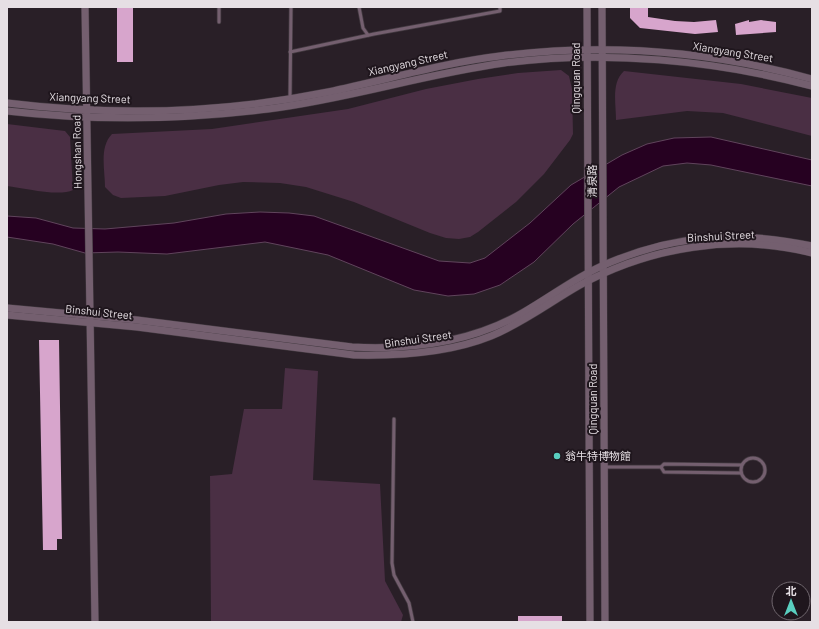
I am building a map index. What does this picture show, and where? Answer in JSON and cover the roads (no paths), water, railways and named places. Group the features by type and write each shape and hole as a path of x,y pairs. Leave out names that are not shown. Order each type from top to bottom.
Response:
{"street":[{"name":"Hongshan Road","path":"86,7 95,622"},
{"name":"Qingquan Road","path":"587,7 588,148"},
{"path":"602,7 602,59"},
{"name":"Xiangyang Street","path":"7,103 87,110 144,111 183,109 290,98 328,92 470,60 541,52 587,50 670,54 721,60 812,79"},
{"name":"Xiangyang Street","path":"7,111 87,118 149,119 228,114 316,102 436,75 505,63 587,59 645,60 696,64 760,74 812,86"},
{"name":"清泉路","path":"602,59 603,223"},
{"name":"清泉路","path":"588,148 588,231"},
{"name":"Qingquan Road","path":"603,223 605,622"},
{"name":"Qingquan Road","path":"588,231 590,622"},
{"name":"Binshui Street","path":"7,315 90,319 352,346 382,348 411,346 464,336 505,322 588,272 603,265 651,248 704,238 763,237 812,246"},
{"name":"Binshui Street","path":"7,308 354,355 387,356 434,350 489,337 542,310 588,281 651,256 680,249 714,245 761,244 812,253"}],"lane":[{"path":"219,7 219,22"},
{"path":"290,7 290,98"},
{"path":"359,7 363,28 368,35"},
{"path":"290,52 368,35 500,11 500,7"},
{"path":"394,419 392,563 394,575 409,603 413,622"},
{"path":"661,467 664,472 741,473 748,481 755,482 764,477 766,470 762,460 756,457 746,460 742,466 741,473"},
{"path":"604,467 661,467 664,464 742,466"}],"place":[{"name":"翁牛特博物館","path":"557,456"}]}
